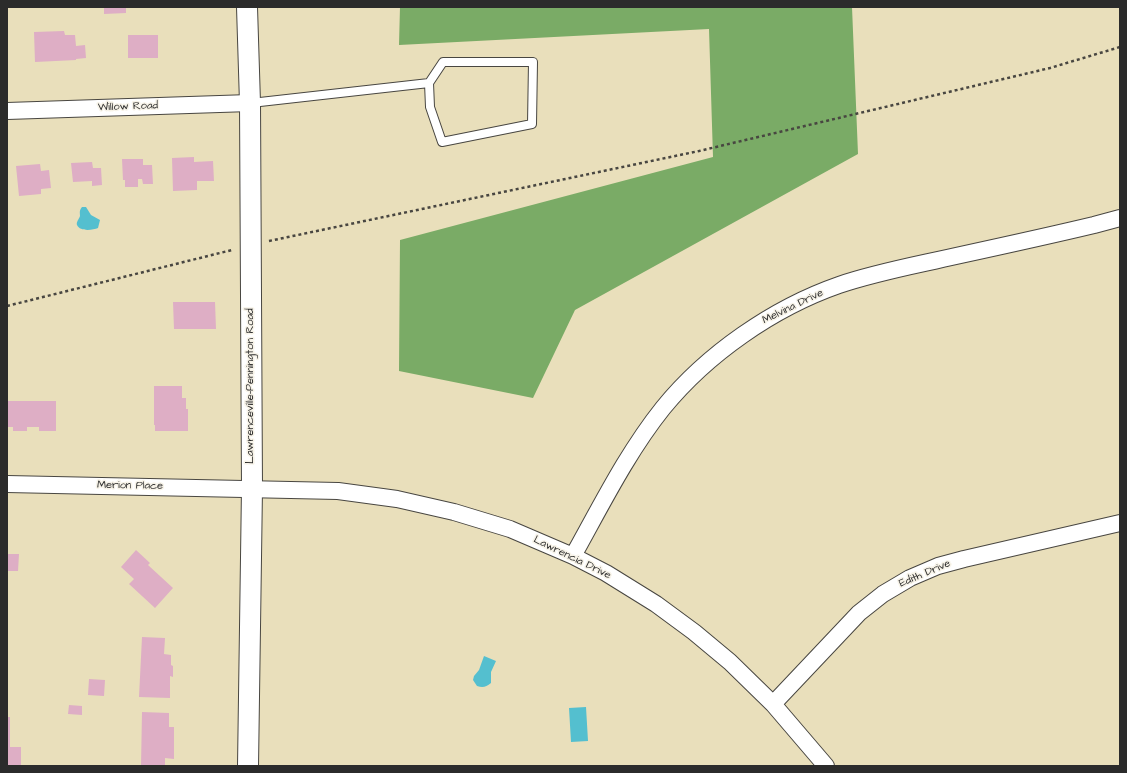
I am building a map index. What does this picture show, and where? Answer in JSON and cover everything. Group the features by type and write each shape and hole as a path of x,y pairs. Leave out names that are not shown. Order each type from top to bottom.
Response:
{"street":[{"name":"Lawrenceville-Pennington Road","path":"247,7 250,103 252,488 248,766"},
{"name":"Willow Road","path":"7,111 250,103"},
{"name":"Melvina Drive","path":"573,556 638,441 664,407 688,380 720,352 760,323 804,299 837,286 878,273 1120,218"},
{"name":"Merion Place","path":"7,484 252,488"},
{"name":"Lawrencia Drive","path":"252,488 338,491 397,499 454,512 510,529 573,556 606,573 656,604 694,632 730,662 773,704 826,766"},
{"name":"Edith Drive","path":"773,704 859,613 883,594 910,578 938,566 964,559 1120,523"}],"lane":[{"path":"250,103 429,83 443,62 533,62 532,124 442,142 430,107 429,83"}],"path":[{"path":"7,306 250,245 699,152 1050,68 1120,47"}],"green space":[{"path":"400,7 852,7 858,154 575,310 533,398 399,371 400,240 713,157 709,29 399,45"}],"water":[{"path":"82,207 86,207 91,215 100,220 98,228 87,230 81,229 77,225"},
{"path":"484,656 496,661 491,672 491,683 481,687 477,686 473,680 474,676 479,670"},
{"path":"586,707 588,741 571,742 569,708"}],"building":[{"path":"104,7 126,7 126,13 104,14"},
{"path":"64,31 65,35 75,35 76,46 85,45 86,58 76,60 35,62 34,32"},
{"path":"128,35 158,35 158,58 128,58"},
{"path":"194,157 194,162 213,161 214,181 197,181 197,190 173,191 172,158"},
{"path":"122,159 143,159 143,165 152,165 153,184 143,184 142,179 138,179 138,187 125,187 125,180 123,180"},
{"path":"92,162 93,168 101,168 102,185 92,186 92,181 73,182 71,163"},
{"path":"40,164 41,171 49,170 51,188 41,189 41,194 19,196 16,166"},
{"path":"173,302 215,302 216,329 174,329"},
{"path":"154,386 182,386 182,398 186,398 186,409 188,409 188,431 155,431"},
{"path":"7,401 56,401 56,431 39,431 39,427 27,427 27,431 13,431 13,427 7,427"},
{"path":"136,550 150,563 148,565 173,588 155,608 129,584 134,579 121,567"},
{"path":"7,554 19,554 18,571 7,571"},
{"path":"142,637 165,638 164,654 171,655 171,665 173,666 173,677 170,676 170,698 139,697"},
{"path":"89,679 105,680 104,696 88,695"},
{"path":"69,705 82,706 82,715 68,714"},
{"path":"142,712 169,713 169,727 174,727 174,759 165,758 165,766 141,766"},
{"path":"7,717 10,717 10,747 21,747 21,766 7,766"}]}
